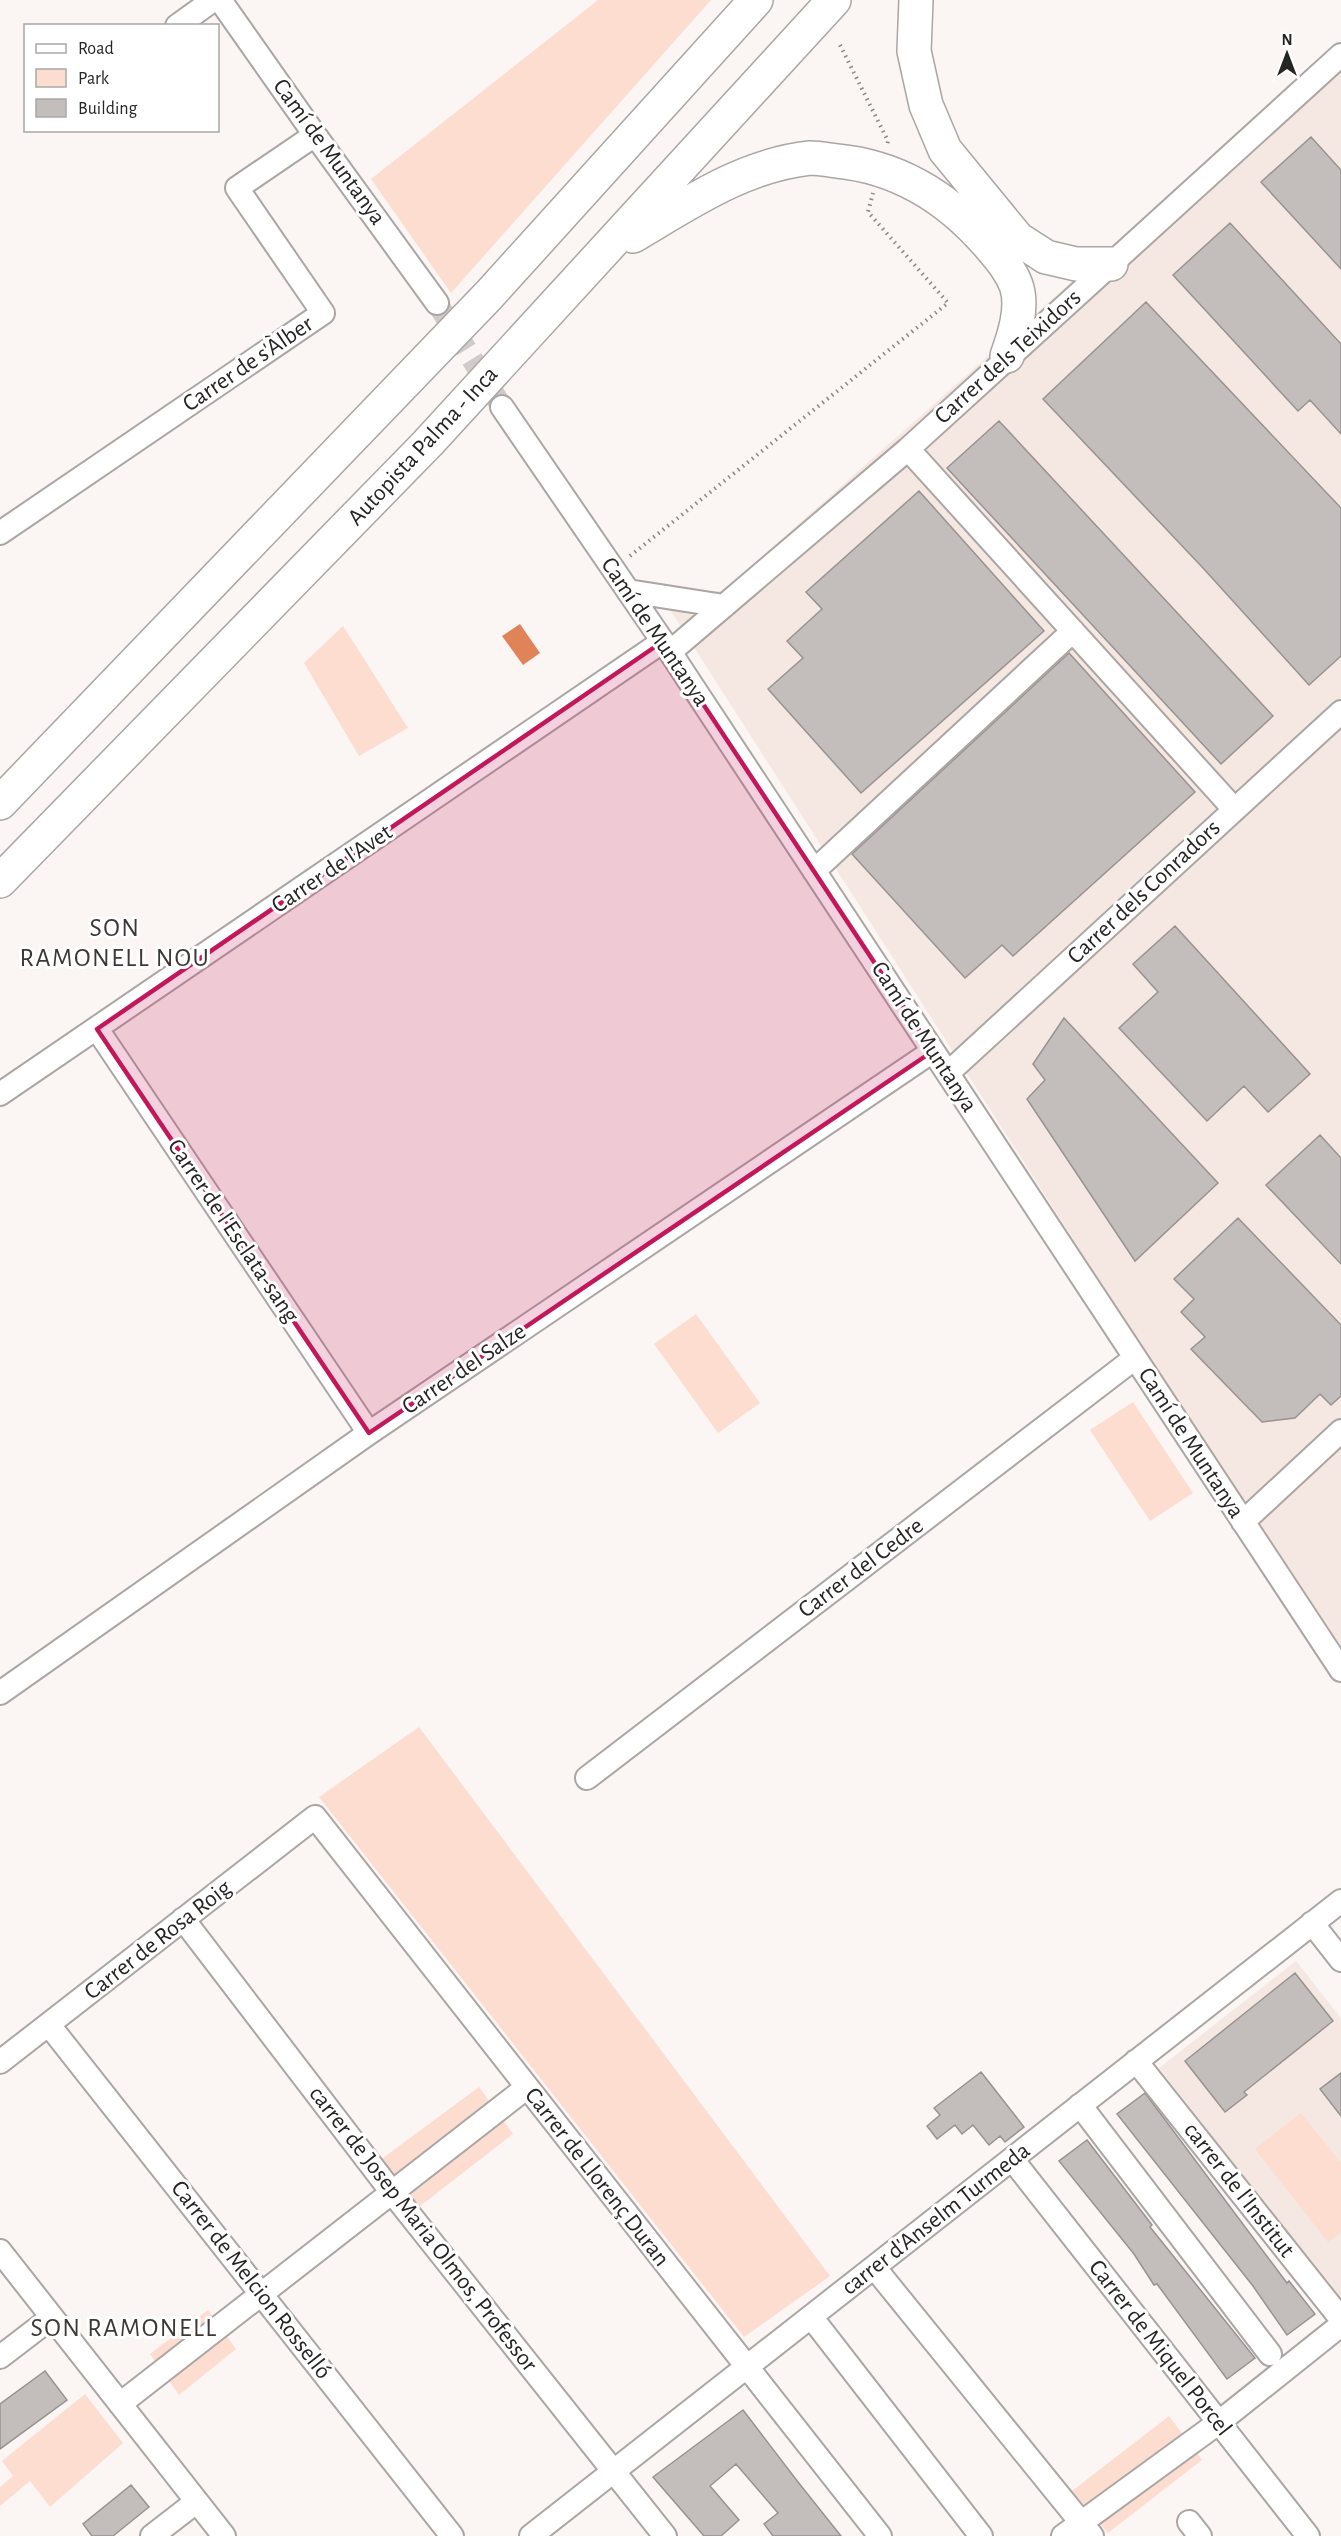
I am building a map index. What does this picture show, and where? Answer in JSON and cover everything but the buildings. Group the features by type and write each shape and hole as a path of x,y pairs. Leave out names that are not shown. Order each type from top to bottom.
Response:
{"highway":[{"path":"0,803 489,295 756,0"},
{"name":"Autopista Palma - Inca","path":"0,881 428,443 834,0"},
{"path":"916,0 914,51 926,105 945,150 1018,239 1046,257 1077,264 1111,264"},
{"path":"605,252 718,186 767,166 813,158 862,163 908,179 945,202 1007,266 1017,287 1018,310 1007,356"}],"street":[{"path":"180,24 213,0"},
{"name":"Camí de Muntanya","path":"220,0 438,303"},
{"name":"Carrer dels Teixidors","path":"666,647 724,606 908,449 1007,356 1341,55"},
{"name":"Carrer de s'Àlber","path":"0,533 323,314 237,188 315,135"},
{"name":"Camí de Muntanya","path":"502,407 666,647 1341,1670"},
{"path":"908,449 1234,809"},
{"path":"628,591 724,606"},
{"path":"814,871 1073,631"},
{"name":"Carrer de l'Avet","path":"0,1094 666,647"},
{"name":"Carrer dels Conradors","path":"948,1073 1341,712"},
{"name":"Carrer de l'Esclata-sang","path":"97,1029 369,1433"},
{"name":"Carrer del Salze","path":"0,1694 369,1433 933,1051"},
{"name":"Carrer del Cedre","path":"587,1778 1136,1358"},
{"path":"1243,1522 1341,1431"},
{"name":"Carrer de Rosa Roig","path":"0,2062 315,1817"},
{"name":"Carrer de Llorenç Duran","path":"315,1817 880,2536"},
{"name":"carrer d'Anselm Turmeda","path":"531,2536 812,2318 1341,1900"},
{"name":"carrer de Josep Maria Olmos, Professor","path":"183,1920 391,2191 664,2536"},
{"path":"1312,1923 1341,1960"},
{"name":"Carrer de Melcion Rosselló","path":"49,2025 452,2536"},
{"name":"carrer de l'Institut","path":"1136,2061 1341,2319"},
{"path":"120,2404 262,2296 391,2191 526,2088"},
{"path":"1080,2105 1270,2354"},
{"name":"Carrer de Miquel Porcel","path":"1012,2159 1308,2536"},
{"path":"0,2251 224,2536"},
{"path":"874,2267 1079,2531 1341,2325"},
{"path":"0,2357 51,2318"},
{"path":"812,2318 981,2536"},
{"path":"152,2536 196,2502"}],"path":[{"path":"840,45 888,141 884,156"},
{"path":"613,570 948,303 868,212 876,183"}],"highlighted area":[{"path":"662,642 933,1051 369,1433 97,1029"}],"shaded area":[{"path":"1341,43 1341,1646 1139,1342 658,591 723,591"},
{"path":"520,624 540,653 523,665 502,636"},
{"path":"1296,1961 1341,2018 1341,2301 1159,2068"}],"green space":[{"path":"598,0 711,0 451,293 371,179"},
{"path":"343,626 408,728 359,756 304,663"},
{"path":"696,1314 760,1403 718,1433 654,1344"},
{"path":"1133,1402 1193,1493 1150,1521 1090,1430"},
{"path":"419,1727 830,2276 744,2337 319,1797"},
{"path":"479,2087 513,2134 415,2210 376,2163"},
{"path":"1301,2113 1341,2163 1341,2232 1328,2242 1255,2149"},
{"path":"208,2310 236,2349 179,2395 150,2354"},
{"path":"85,2394 123,2443 50,2507 30,2481 0,2506 0,2487 13,2476 2,2461"},
{"path":"1169,2416 1202,2460 1108,2533 1072,2491"}],"tunnel":[{"path":"437,303 502,407"}],"district":[{"name":"SON RAMONELL NOU","path":"115,943"},
{"name":"SON RAMONELL","path":"124,2328"}]}
